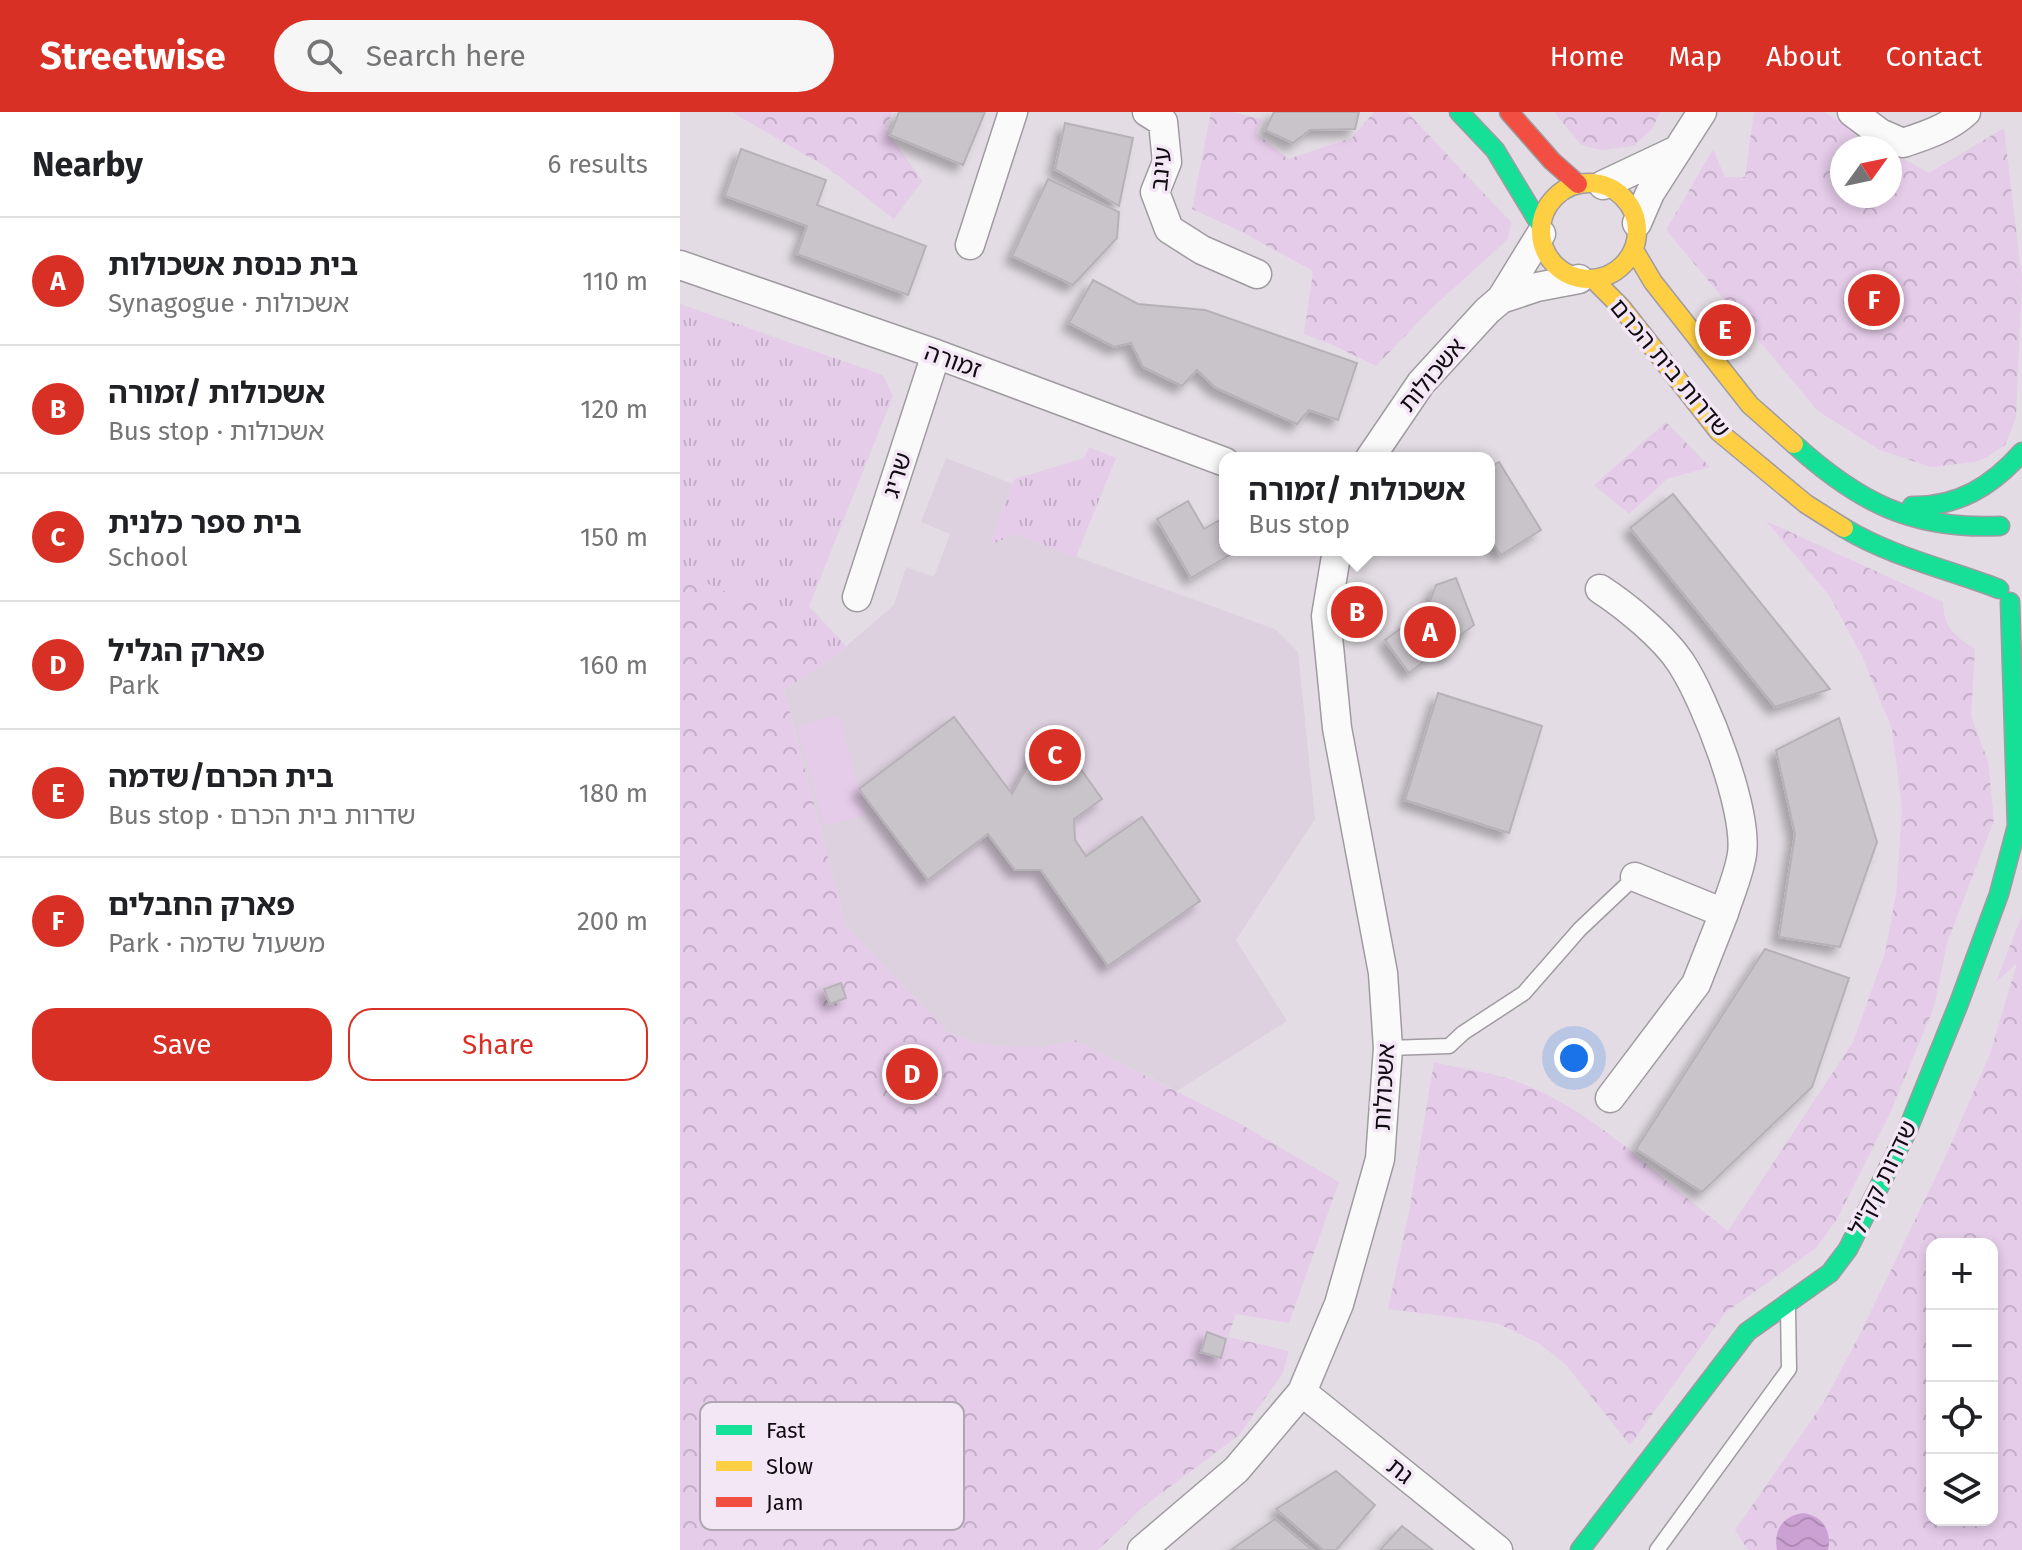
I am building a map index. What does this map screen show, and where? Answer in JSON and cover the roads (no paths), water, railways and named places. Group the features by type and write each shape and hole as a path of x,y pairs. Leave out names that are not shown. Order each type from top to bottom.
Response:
{"street":[{"path":"970,245 1013,112"},
{"name":"עינב","path":"1147,112 1163,122 1167,162 1155,192 1169,229 1202,250 1257,274"},
{"path":"1459,112 1471,122 1521,187 1552,263 1564,273 1586,279 1618,270 1635,236 1650,193 1702,112"},
{"path":"1509,112 1552,161 1590,184 1615,190 1625,199 1633,210 1635,236"},
{"path":"1852,112 1880,133 1903,143 1959,119 1966,112"},
{"path":"1541,230 1545,211 1564,189 1590,184 1675,151"},
{"name":"אשכולות","path":"1374,452 1421,383 1501,299 1541,230"},
{"name":"שדרות בית הכרם","path":"1635,236 1653,282 1750,405 1827,474 1868,499 1916,520 1976,527 1997,533 2013,512"},
{"name":"זמורה","path":"680,265 936,354 1219,460"},
{"name":"אשכולות","path":"1501,299 1537,287 1586,279"},
{"name":"שדרות בית הכרם","path":"1586,279 1621,307 1719,432 1806,504 1856,535 1913,561 1958,573 2011,601"},
{"name":"שריג","path":"857,597 936,354"},
{"path":"1868,499 1917,507 1945,506 1997,478 2022,452"},
{"name":"אשכולות","path":"1142,1550 1236,1470 1302,1392 1339,1304 1380,1159 1388,1048 1383,973 1337,728 1326,616 1336,556"},
{"name":"שדרות קק\"ל","path":"1580,1550 1747,1332 1830,1273 1848,1249 1908,1129 1999,894 2017,826 2011,601 1993,575 1992,565"},
{"path":"1600,589 1653,632 1681,662 1724,757 1738,807 1742,853 1724,913 1696,984 1610,1098"},
{"path":"2013,718 2022,696"},
{"path":"1635,877 1724,913"},
{"name":"גת","path":"1302,1392 1498,1550"}],"lane":[{"path":"1388,1048 1449,1046 1463,1033 1524,993 1580,929 1635,877"},
{"path":"1657,1550 1789,1369 1787,1305"}],"water":[{"path":"1803,1513 1821,1521 1829,1537 1828,1550 1777,1550 1781,1525 1790,1517"}],"place":[{"name":"פארק החבלים","path":"1874,300"},
{"name":"בית הכרם/שדמה","path":"1725,330"},
{"name":"אשכולות /זמורה","path":"1357,612"},
{"name":"בית כנסת אשכולות","path":"1430,632"},
{"name":"בית ספר כלנית","path":"1055,755"},
{"name":"פארק הגליל","path":"912,1074"}]}
